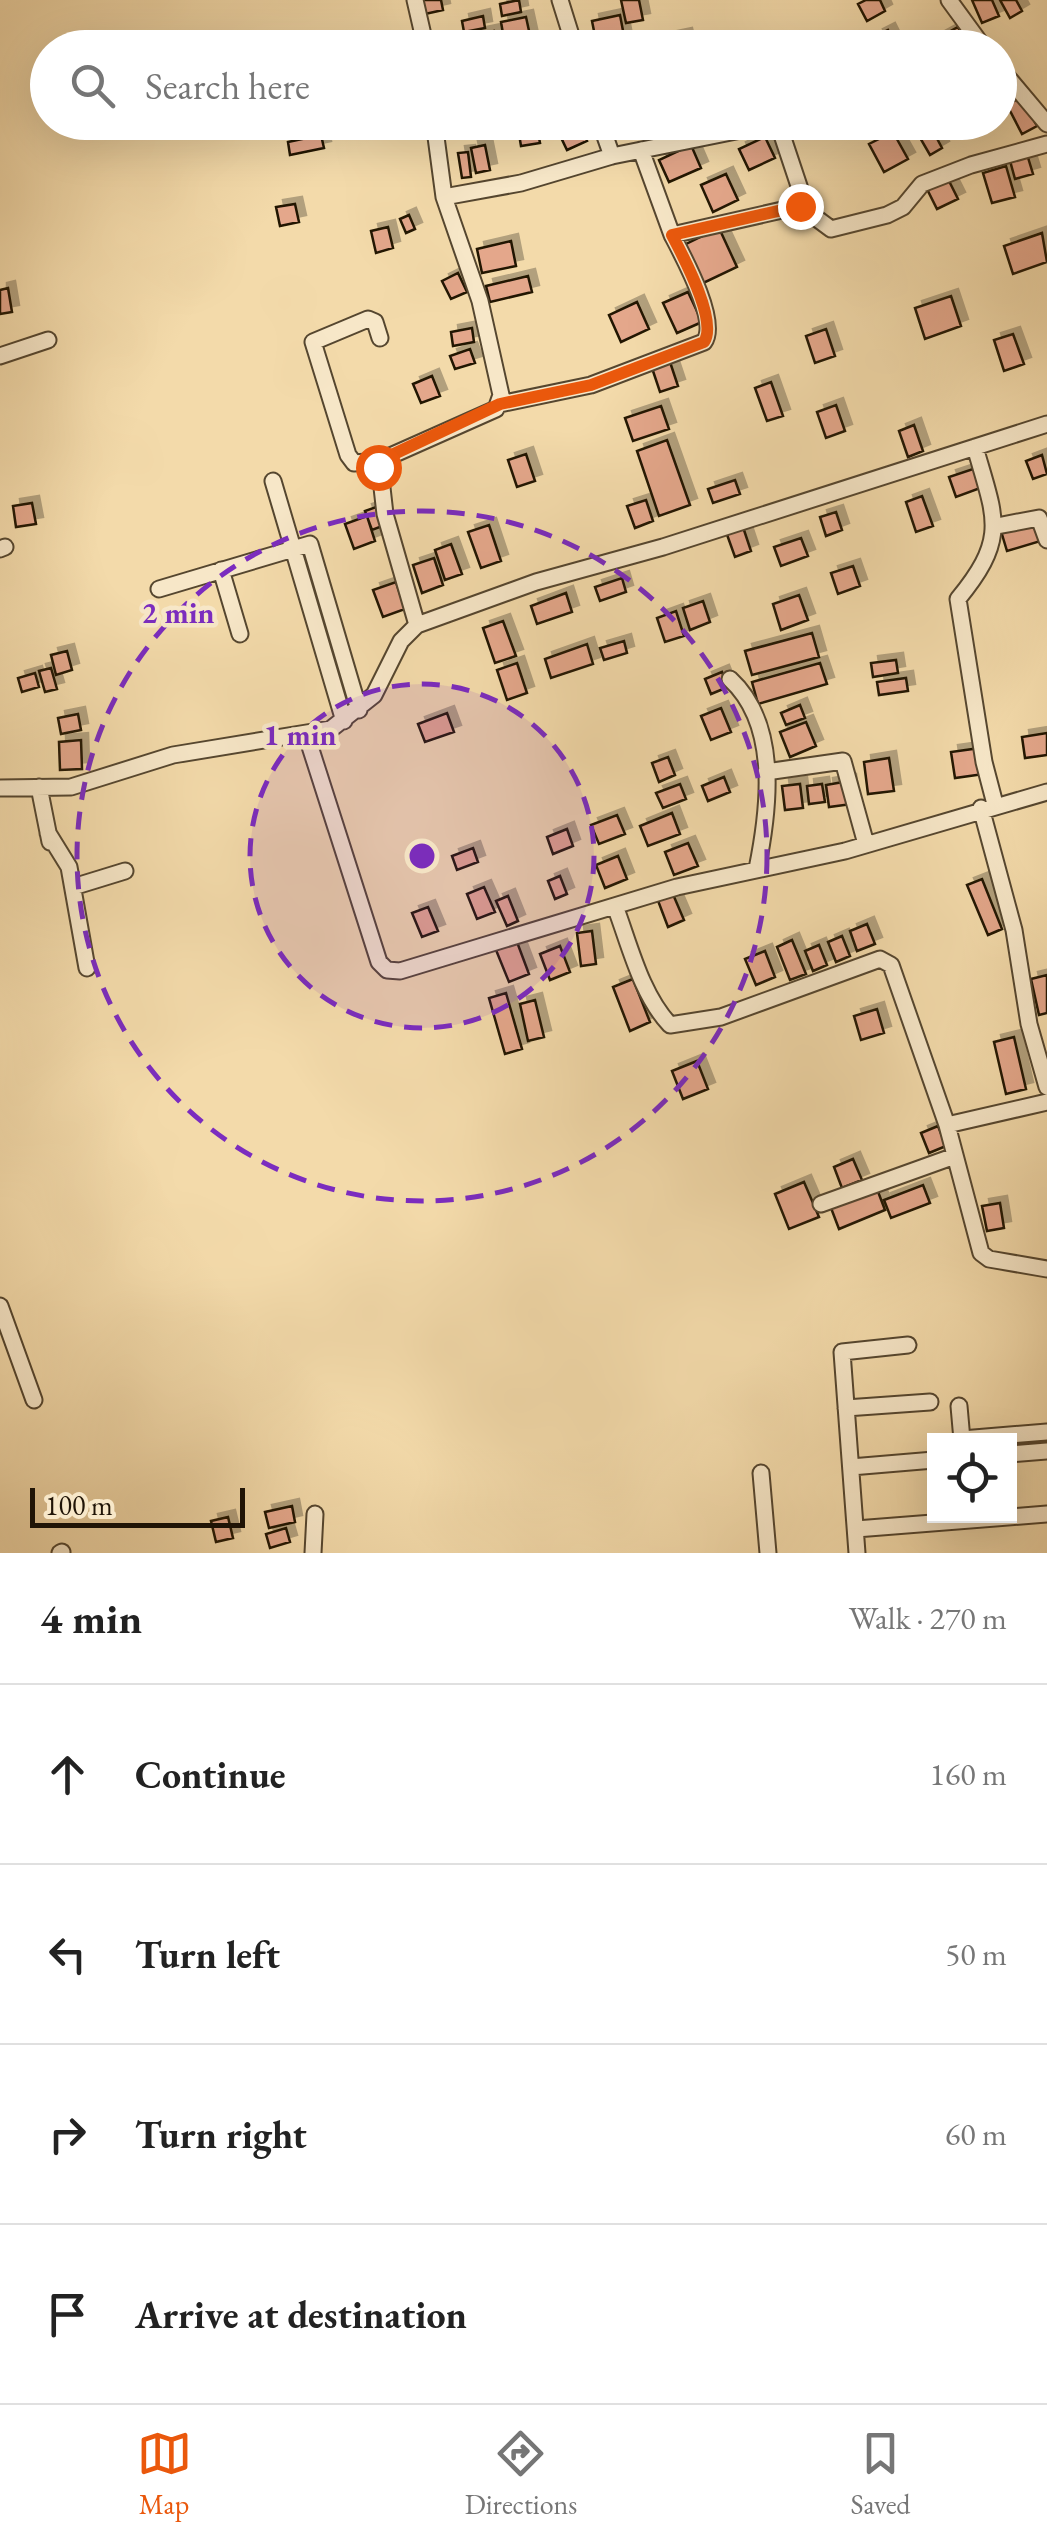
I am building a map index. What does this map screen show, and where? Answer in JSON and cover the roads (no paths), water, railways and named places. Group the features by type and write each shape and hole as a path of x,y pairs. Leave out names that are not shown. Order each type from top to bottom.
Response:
{"street":[{"path":"416,0 422,30"},
{"path":"560,0 570,30"},
{"path":"949,0 971,30"},
{"path":"1017,88 1047,124"},
{"path":"436,140 444,197 480,300 500,404"},
{"path":"606,140 612,156"},
{"path":"444,197 521,183 612,156 692,140"},
{"path":"784,140 806,207 831,229 887,215 903,207 922,184 971,164 1047,144"},
{"path":"380,338 375,322 368,319 314,342 354,463 379,461 500,404 591,385 704,342 709,328 691,272 672,235 641,150"},
{"path":"672,235 806,207"},
{"path":"0,356 48,340"},
{"path":"0,788 71,786 172,755 306,734 344,721 374,694 402,641 417,625 536,582 663,547 1047,424"},
{"path":"975,447 998,526 977,576 958,599 988,806 1029,1024 1047,1087"},
{"path":"379,461 385,514 417,625"},
{"path":"273,481 344,721"},
{"path":"998,526 1040,518 1047,540"},
{"path":"159,589 310,544 359,710"},
{"path":"221,570 240,634"},
{"path":"730,679 750,705 766,772 766,809 757,870"},
{"path":"306,734 379,962 387,970 400,971 615,906 866,844 1047,792"},
{"path":"766,772 843,762 866,844"},
{"path":"39,787 52,850"},
{"path":"48,832 68,867 87,968"},
{"path":"73,887 125,871"},
{"path":"615,906 644,983 657,1011 670,1025 721,1016 880,959 891,965 947,1126 952,1157 981,1253 989,1259 1047,1269"},
{"path":"1029,1024 1047,1022"},
{"path":"947,1126 1047,1102"},
{"path":"822,1204 952,1157"},
{"path":"0,1306 34,1400"},
{"path":"858,1553 842,1352 908,1345"},
{"path":"846,1408 930,1402"},
{"path":"959,1406 961,1433"},
{"path":"1017,1435 1047,1432"},
{"path":"1017,1453 1047,1451"},
{"path":"851,1467 927,1461"},
{"path":"761,1474 768,1553"},
{"path":"313,1553 315,1514"},
{"path":"856,1530 1047,1514"}]}
